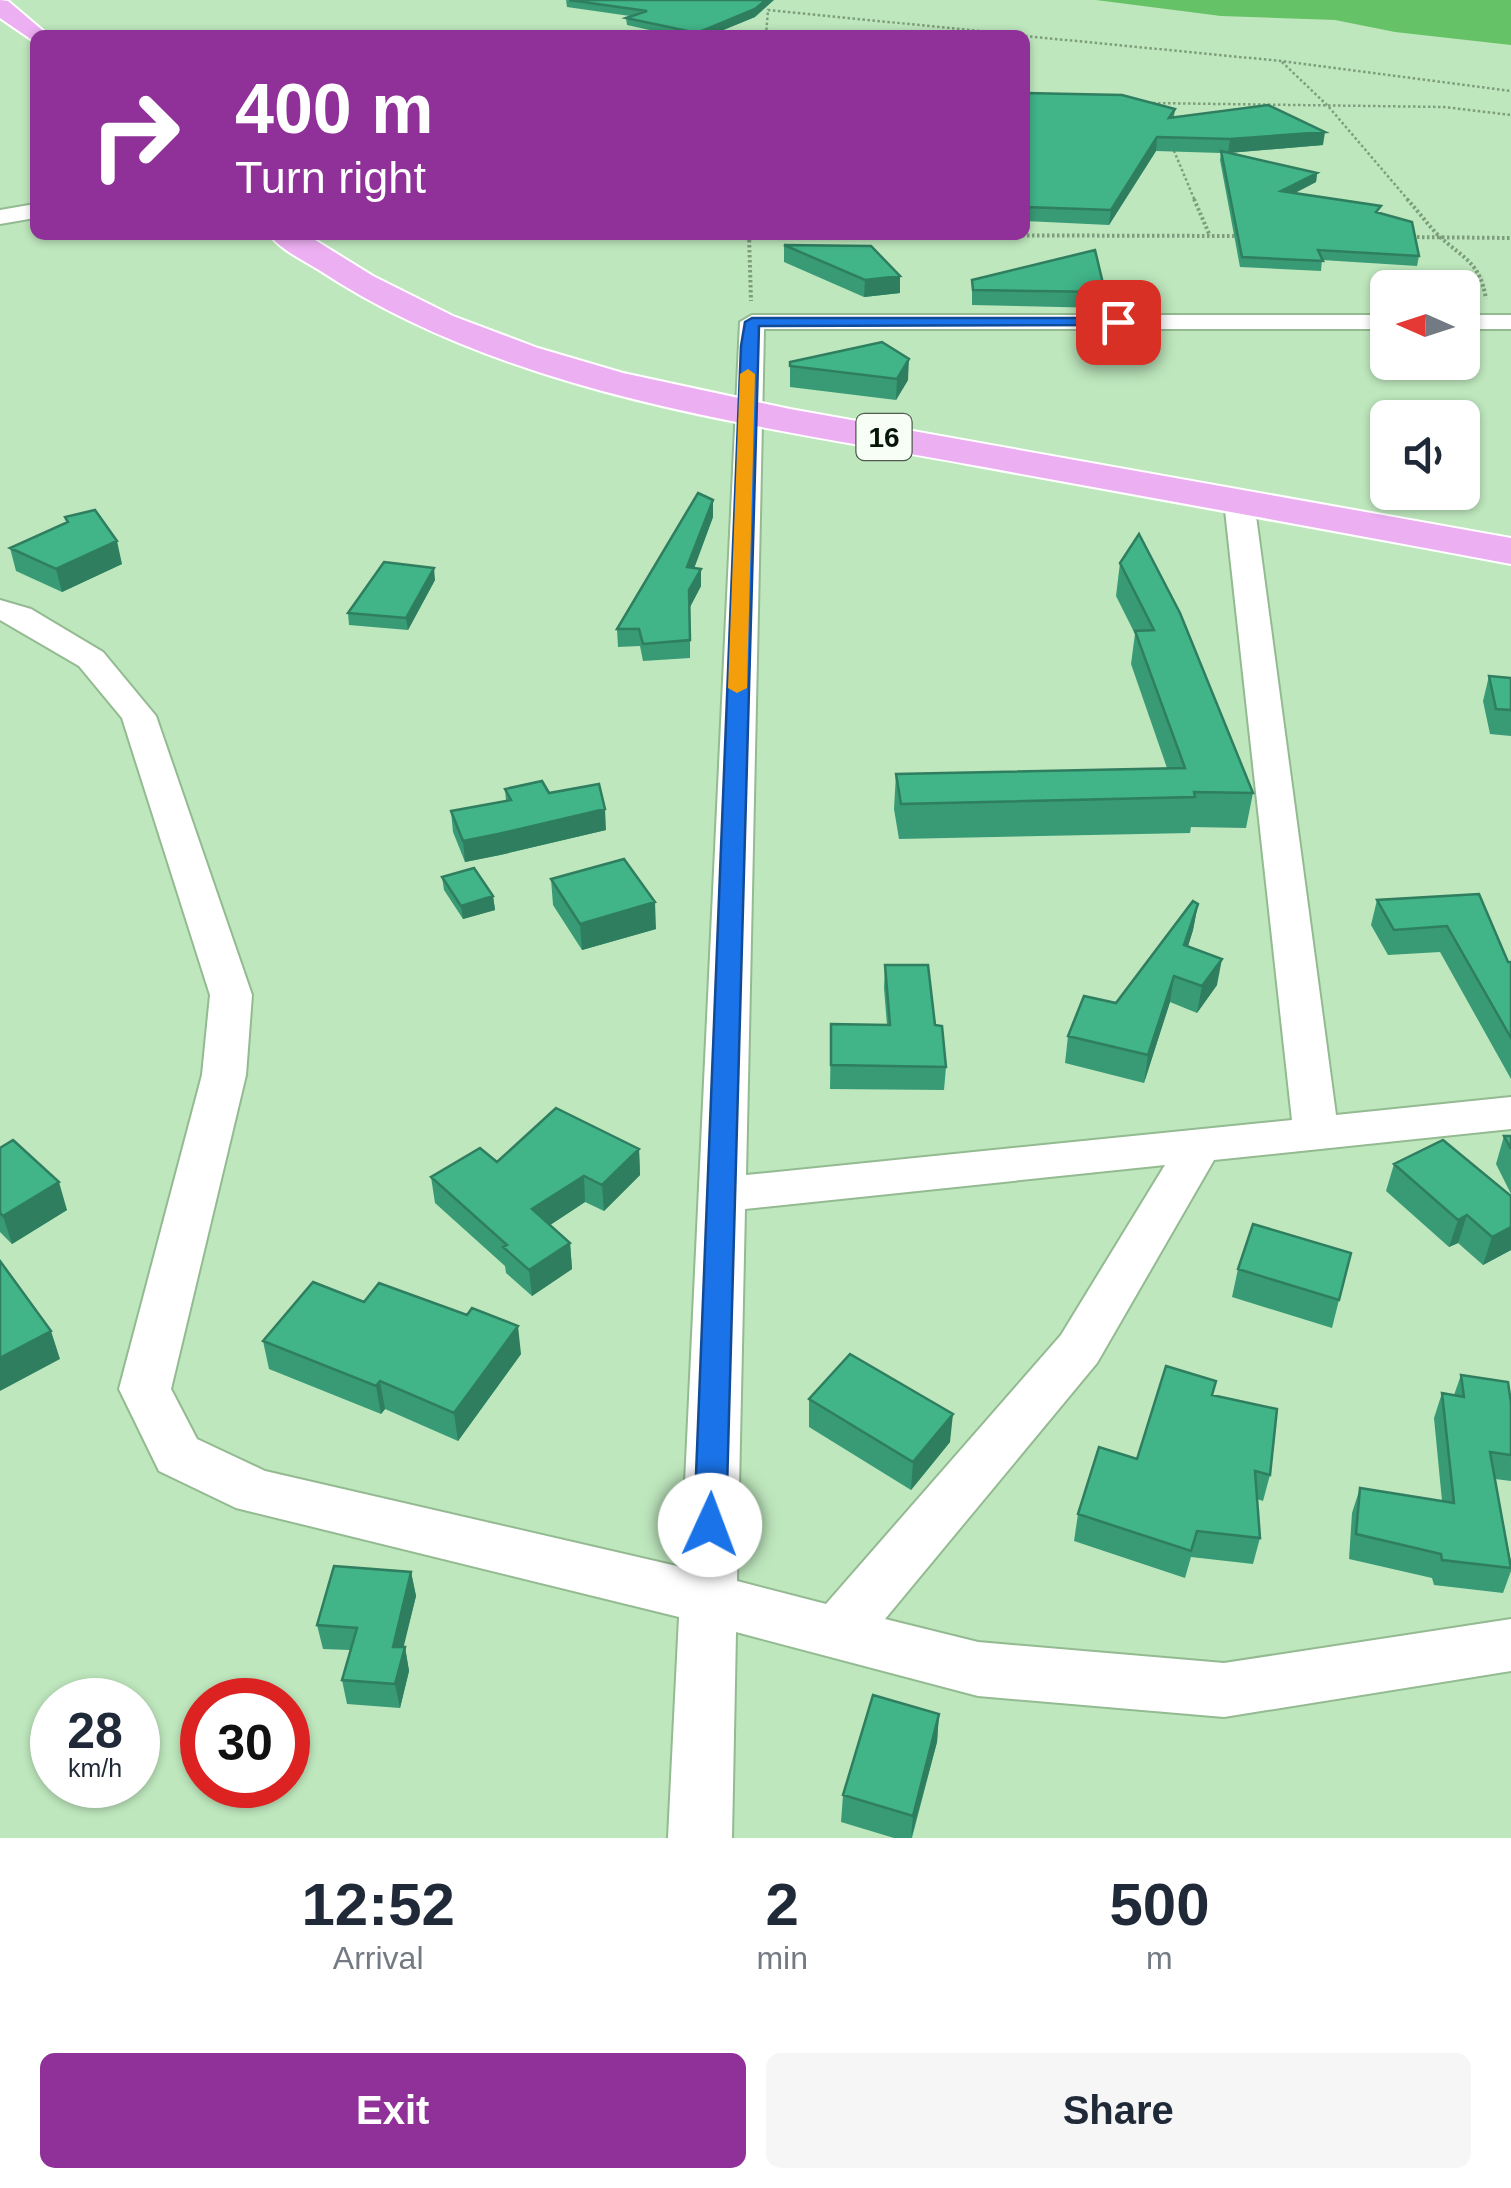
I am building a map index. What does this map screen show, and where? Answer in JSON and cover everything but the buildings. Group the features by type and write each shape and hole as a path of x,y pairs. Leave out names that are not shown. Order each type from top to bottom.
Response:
{"highway":[{"path":"0,6 30,30"},
{"name":"16","path":"293,240 322,262 416,312 505,351 747,412 1511,551"}],"street":[{"path":"0,217 30,212"},
{"path":"700,1838 752,322 1370,322"},
{"path":"1480,322 1511,322"},
{"path":"1239,501 1316,1133"},
{"path":"0,610 20,616 91,660 139,716 231,995 224,1075 146,1389 178,1456 255,1492 708,1599 978,1669 1224,1690 1511,1646"},
{"path":"720,1195 1511,1113"},
{"path":"838,1632 1079,1349 1200,1145"}],"path":[{"path":"766,30 768,10 967,30"},
{"path":"1030,36 1281,61 1511,91"},
{"path":"1281,61 1328,106 1440,237 1466,255 1476,270"},
{"path":"1136,103 1444,107 1511,115"},
{"path":"1168,136 1210,236"},
{"path":"1030,235 1249,236"},
{"path":"1402,237 1511,238"},
{"path":"750,240 752,322"},
{"path":"1480,276 1486,299 1480,314"}],"shaded area":[{"path":"1096,0 1511,0 1511,45 1395,32 1335,20 1221,16"}],"slow traffic":[{"path":"737,688 748,374"}],"route":[{"path":"710,1525 748,346 752,322 1118,322"}]}
